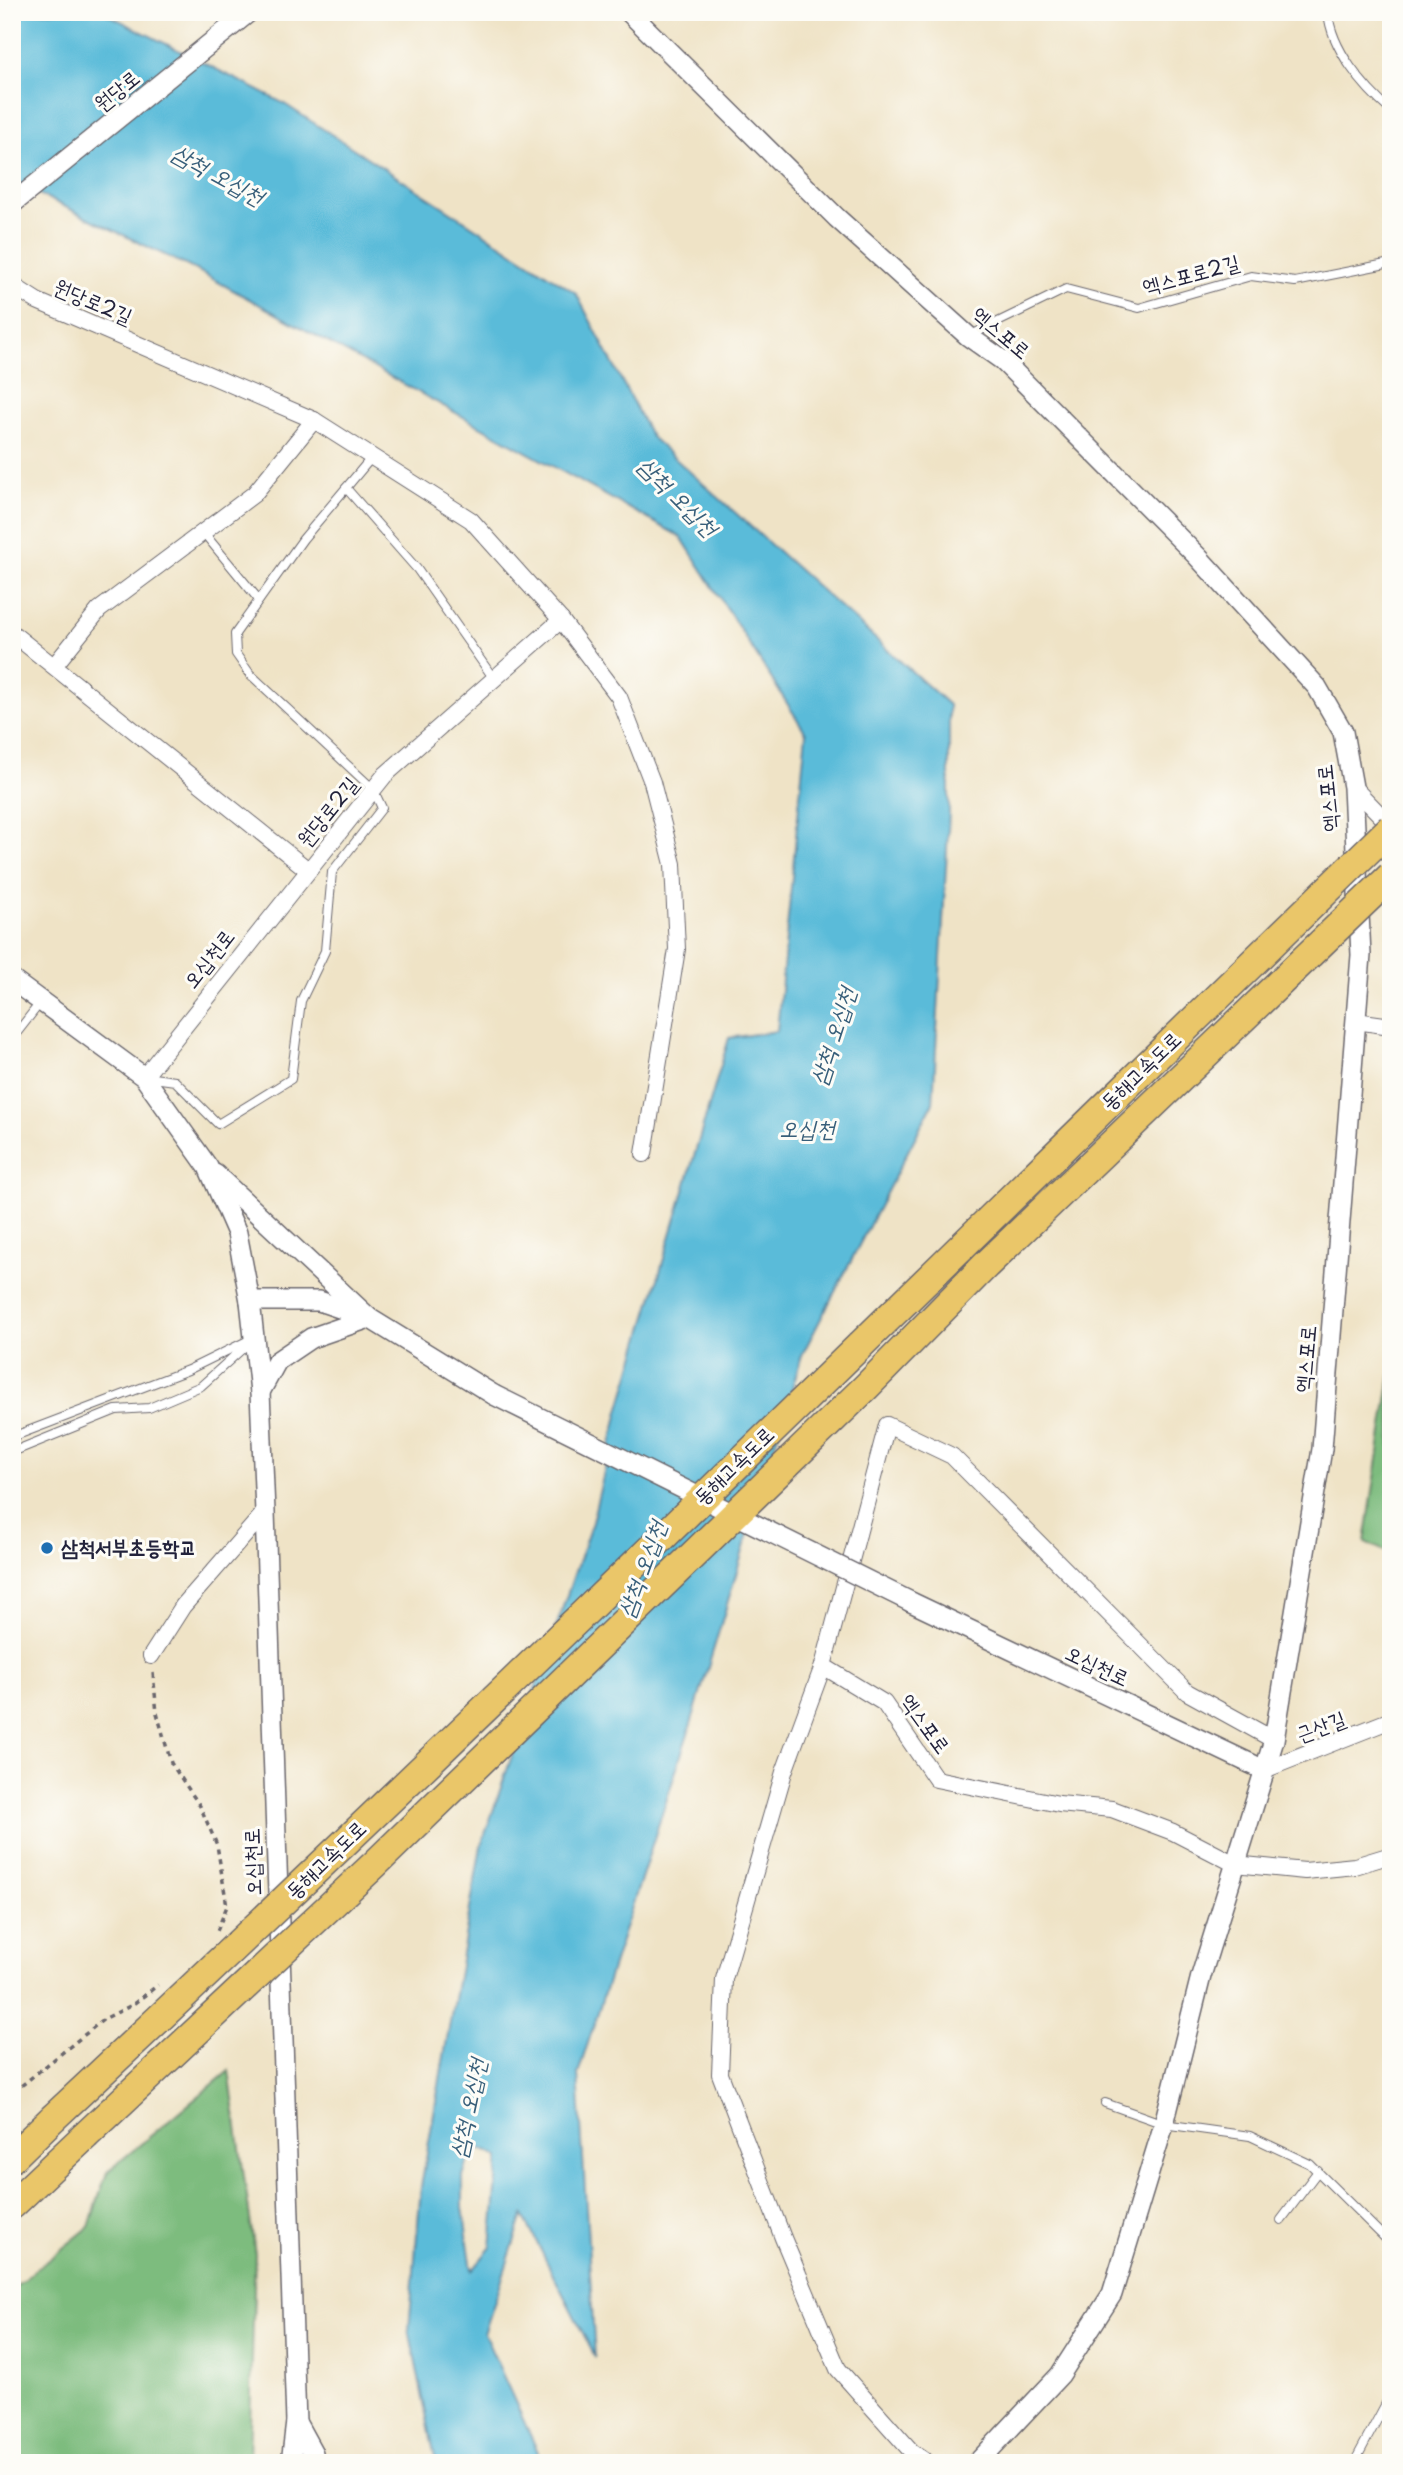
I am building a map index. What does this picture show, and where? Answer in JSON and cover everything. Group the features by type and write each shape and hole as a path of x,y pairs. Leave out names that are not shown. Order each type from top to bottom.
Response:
{"highway":[{"name":"동해고속도로","path":"12,2158 234,1949 856,1350 1391,827"},
{"name":"동해고속도로","path":"12,2205 375,1864 857,1396 986,1265 1391,876"}],"street":[{"name":"원당로","path":"18,200 249,12"},
{"name":"엑스포로","path":"629,12 837,218 968,336 1002,360 1197,555 1317,687 1343,732 1353,787 1362,955 1322,1449 1274,1740 1201,1976 1164,2124 1112,2294 1060,2375 977,2463"},
{"name":"원당로2길","path":"12,285 37,301 314,420 471,520 561,620 619,696 652,782 673,864 677,949 644,1154"},
{"path":"54,666 99,610 254,494 314,420"},
{"name":"원당로2길","path":"12,633 308,870 385,775 561,620"},
{"path":"1353,787 1391,827"},
{"name":"오십천로","path":"144,1077 308,870"},
{"name":"오십천로","path":"12,980 144,1077 208,1167 237,1233 250,1301 260,1392 265,1513 286,2195 296,2422 291,2463"},
{"path":"1356,1021 1391,1026"},
{"path":"208,1167 369,1318"},
{"path":"250,1301 319,1301 369,1318"},
{"path":"260,1392 277,1361 311,1338 369,1318"},
{"name":"오십천로","path":"369,1318 494,1395 911,1602 1264,1770"},
{"path":"928,2463 912,2452 838,2369 783,2238 720,2074 724,1979 784,1772 822,1666 887,1424 952,1456 1188,1692 1274,1740"},
{"path":"151,1656 183,1606 265,1513"},
{"name":"엑스포로","path":"822,1666 884,1703 936,1779 1059,1804 1112,1809 1173,1832 1235,1864 1305,1871 1355,1866 1391,1855"},
{"name":"근산길","path":"1264,1770 1391,1720"},
{"name":"오십천로","path":"296,2422 313,2453 314,2463"}],"lane":[{"path":"1328,12 1343,54 1376,99 1391,111"},
{"name":"엑스포로2길","path":"968,336 1066,289 1139,308 1251,276 1295,282 1391,263"},
{"path":"144,1077 175,1081 218,1124 292,1079 301,1001 325,951 332,872 382,808 373,789 250,674 236,654 235,634 303,539 372,457"},
{"path":"346,488 417,569 494,679"},
{"path":"203,532 259,600"},
{"path":"12,1039 42,1000"},
{"path":"12,1437 188,1370 254,1338"},
{"path":"12,1451 116,1410 149,1408 201,1386 254,1338"},
{"path":"1105,2103 1164,2124 1250,2136 1310,2164 1391,2244"},
{"path":"1282,2220 1318,2171"},
{"path":"1354,2463 1391,2394"}],"path":[{"path":"151,1656 157,1713 171,1763 200,1806 217,1845 227,1906 212,1943"},
{"path":"12,2089 22,2086 95,2026 132,2005 162,1982"}],"green space":[{"path":"1391,1375 1391,1554 1365,1542"},
{"path":"229,2071 255,2253 249,2463 12,2463 12,2289 89,2227 107,2172"}],"water":[{"name":"오십천","path":"12,12 103,12 283,103 576,293 651,437 949,705 949,812 933,1103 802,1355 691,1724 578,2074 595,2357 523,2215 484,2334 543,2463 436,2463 409,2329 421,2187 481,1846 592,1522 619,1411 729,1038 777,1031 806,733 681,537 202,273 12,181","holes":["473,2145 499,2157 491,2247 472,2270 463,2207 463,2176"]}],"place":[{"name":"삼척서부초등학교","path":"47,1548"}],"water label":[{"name":"삼척 오십천","path":"218,175"},
{"name":"삼척 오십천","path":"678,497"},
{"name":"삼척 오십천","path":"833,1036"},
{"name":"삼척 오십천","path":"642,1569"},
{"name":"삼척 오십천","path":"468,2108"}]}
